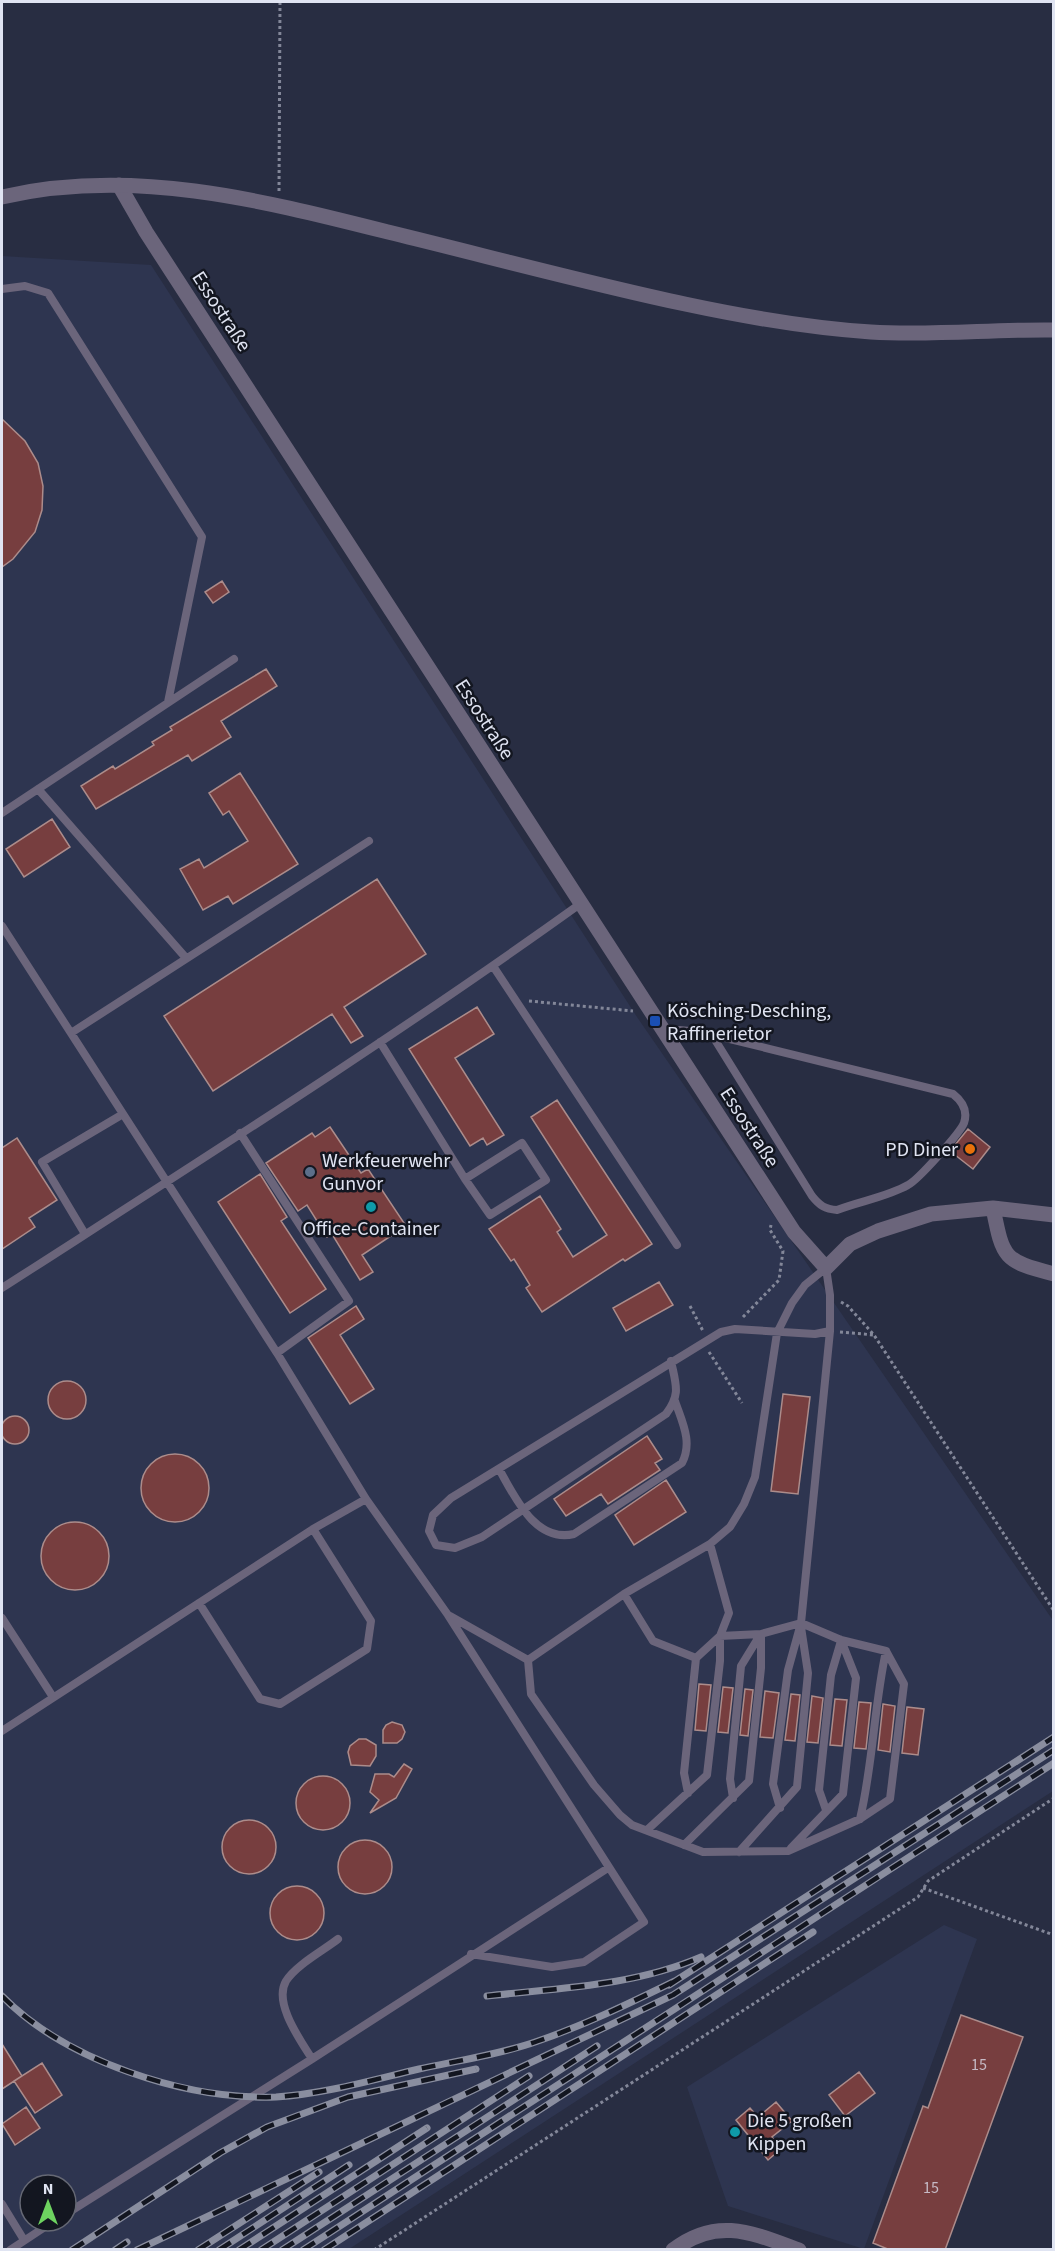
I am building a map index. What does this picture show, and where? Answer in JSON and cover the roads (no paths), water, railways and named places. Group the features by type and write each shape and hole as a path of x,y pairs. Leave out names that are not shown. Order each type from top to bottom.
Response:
{"street":[{"path":"2,197 42,190 119,185 165,187 223,194 279,205 601,285 813,327 873,333 1053,330"},
{"name":"Essostraße","path":"119,185 146,232 663,1033 794,1232 826,1268"},
{"path":"993,1208 1000,1244 1005,1253 1020,1265 1053,1274"},
{"path":"826,1268 850,1244 878,1231 931,1214 993,1208 1053,1215"},
{"path":"673,2250 692,2237 713,2230 736,2229 799,2250"}],"lane":[{"path":"2,289 25,286 48,293 202,537 168,702"},
{"path":"2,813 234,659"},
{"path":"38,789 186,958"},
{"path":"71,1033 369,841"},
{"path":"2,1288 380,1042 580,904"},
{"path":"2,927 277,1353 366,1499 448,1615 644,1922 584,1962 552,1967 471,1954"},
{"path":"493,966 677,1245"},
{"path":"663,1033 679,1030 712,1035 953,1094 961,1100 964,1106 964,1124 918,1180 905,1187 837,1210 827,1209 819,1205 812,1196 712,1035"},
{"path":"380,1042 465,1179 490,1215 546,1180 522,1143 465,1179"},
{"path":"85,1234 42,1162 123,1114"},
{"path":"240,1133 349,1301 277,1353"},
{"path":"780,1808 774,1784 788,1670 801,1623 830,1331 830,1295 826,1268"},
{"path":"528,1660 624,1594 710,1544 730,1527 744,1504 755,1477 777,1333 792,1303 805,1285 826,1268"},
{"path":"675,1401 666,1414 482,1537 455,1548 436,1545 429,1531 433,1515 451,1498 721,1332 735,1329 815,1334 830,1331"},
{"path":"499,1469 521,1510 547,1532 562,1537 574,1534 682,1463 688,1452 688,1438 675,1401 676,1386 671,1361"},
{"path":"2,1731 314,1529 366,1499"},
{"path":"200,1603 260,1699 280,1704 367,1649 371,1621 314,1529"},
{"path":"647,1830 707,1775 720,1661 720,1636 729,1613 710,1544"},
{"path":"624,1594 653,1641 696,1658"},
{"path":"448,1615 528,1660"},
{"path":"2,1618 53,1697"},
{"path":"739,1852 797,1787 808,1673 801,1623"},
{"path":"528,1660 531,1694 594,1785 620,1815 632,1825 703,1852 788,1851 860,1819 890,1799 904,1684 886,1651 841,1640 801,1623 761,1634 720,1636 696,1658 684,1773 688,1793"},
{"path":"734,1798 729,1779 741,1666 761,1634"},
{"path":"684,1845 749,1781 761,1668 761,1634"},
{"path":"788,1851 825,1810 843,1794 855,1678 841,1640"},
{"path":"825,1810 819,1790 831,1676 841,1640"},
{"path":"860,1819 865,1797 879,1680 886,1651"},
{"path":"78,2206 608,1868"},
{"path":"312,2059 290,2024 284,1988 287,1980 296,1971 338,1940"},
{"path":"2,2204 24,2240"},
{"path":"10,2250 35,2233"}],"railway":[{"path":"669,1985 1054,1737"},
{"path":"137,2250 673,1995 1054,1750"},
{"path":"303,2250 1054,1763"},
{"path":"324,2250 813,1932"},
{"path":"487,1996 623,1980 676,1967 701,1957"},
{"path":"2,1996 28,2019 59,2040 129,2072 166,2084 204,2092 276,2097 330,2090 524,2046 590,2021 675,1981"},
{"path":"282,2250 597,2046"},
{"path":"72,2250 220,2153 267,2127 348,2097 476,2069"},
{"path":"261,2250 529,2076"},
{"path":"239,2250 427,2128"},
{"path":"219,2250 349,2165"},
{"path":"198,2250 319,2172"},
{"path":"115,2250 127,2242"}],"place":[{"name":"Kösching-Desching, Raffinerietor","path":"655,1021"},
{"name":"PD Diner","path":"970,1149"},
{"name":"Werkfeuerwehr Gunvor","path":"310,1172"},
{"name":"Office-Container","path":"371,1207"},
{"name":"Die 5 großen Kippen","path":"735,2132"}]}
